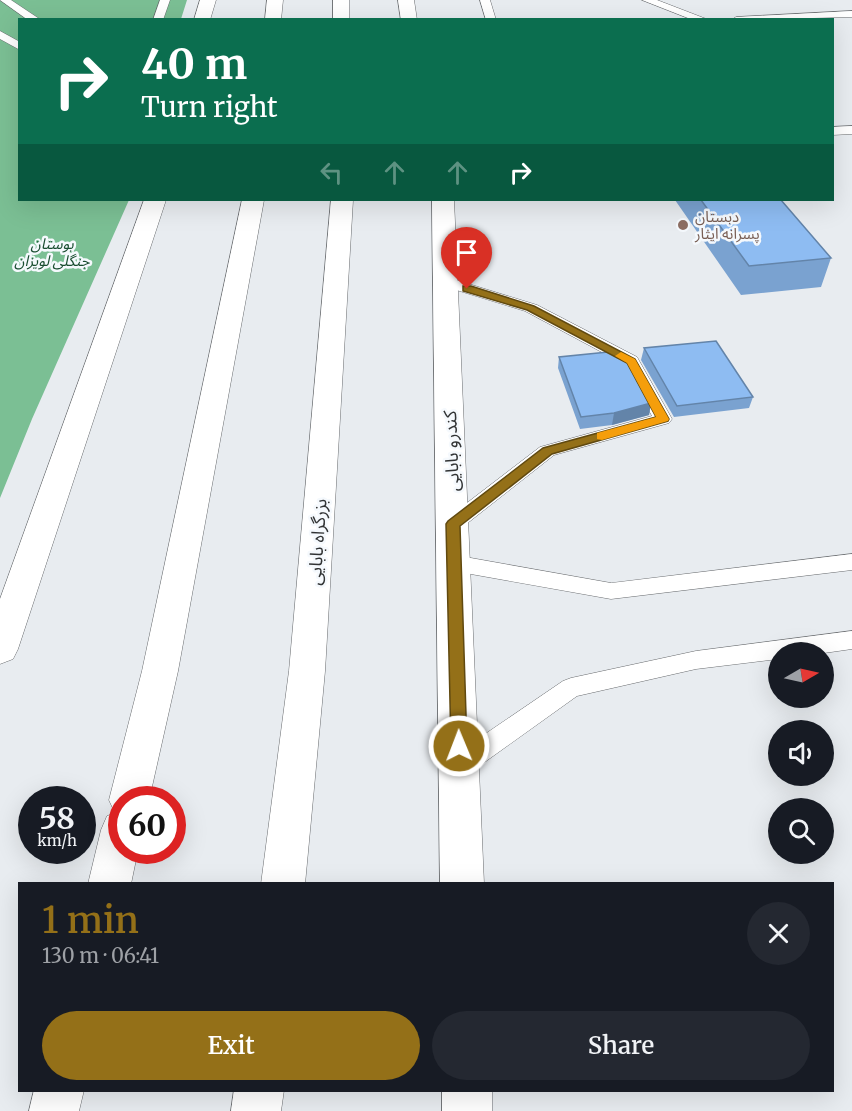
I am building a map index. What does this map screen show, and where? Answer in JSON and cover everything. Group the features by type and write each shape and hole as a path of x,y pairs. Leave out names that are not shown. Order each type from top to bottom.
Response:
{"main road":[{"path":"203,18 208,0"},
{"path":"273,18 275,0"},
{"path":"341,0 341,18"},
{"path":"406,0 409,18"},
{"path":"0,649 155,201"},
{"path":"132,786 162,660 253,201"},
{"name":"بزرگراه بابایی","path":"283,882 307,671 342,201"},
{"name":"کندرو بابایی","path":"443,201 462,882"},
{"path":"109,882 114,864"},
{"path":"54,1111 59,1092"},
{"path":"256,1111 259,1092"},
{"path":"467,1092 467,1111"}],"lane":[{"path":"4,0 33,18"},
{"path":"159,18 165,0"},
{"path":"485,0 490,18"},
{"path":"647,0 698,18"},
{"path":"775,18 852,14"},
{"path":"0,34 18,47"},
{"path":"834,131 852,130"},
{"path":"446,282 531,308 631,361 663,419 548,451 453,524"},
{"path":"454,563 611,591 852,562"},
{"path":"459,766 571,688 696,660 852,640"}],"green space":[{"name":"بوستان جنگلی لویزان","path":"0,0 187,0 181,18 18,18 18,201 129,201 32,419 0,498"}],"building":[{"path":"702,201 782,201 831,258 749,266"},
{"path":"716,341 753,397 677,406 644,348"},
{"path":"618,351 624,354 651,403 614,413 581,417 559,357"}],"slow traffic":[{"path":"602,436 663,419 631,361 621,356"}],"place":[{"name":"دبستان پسرانه ایثار","path":"683,225"}],"route":[{"path":"459,746 453,524 548,451 663,419 631,361 531,308 467,289"}]}
